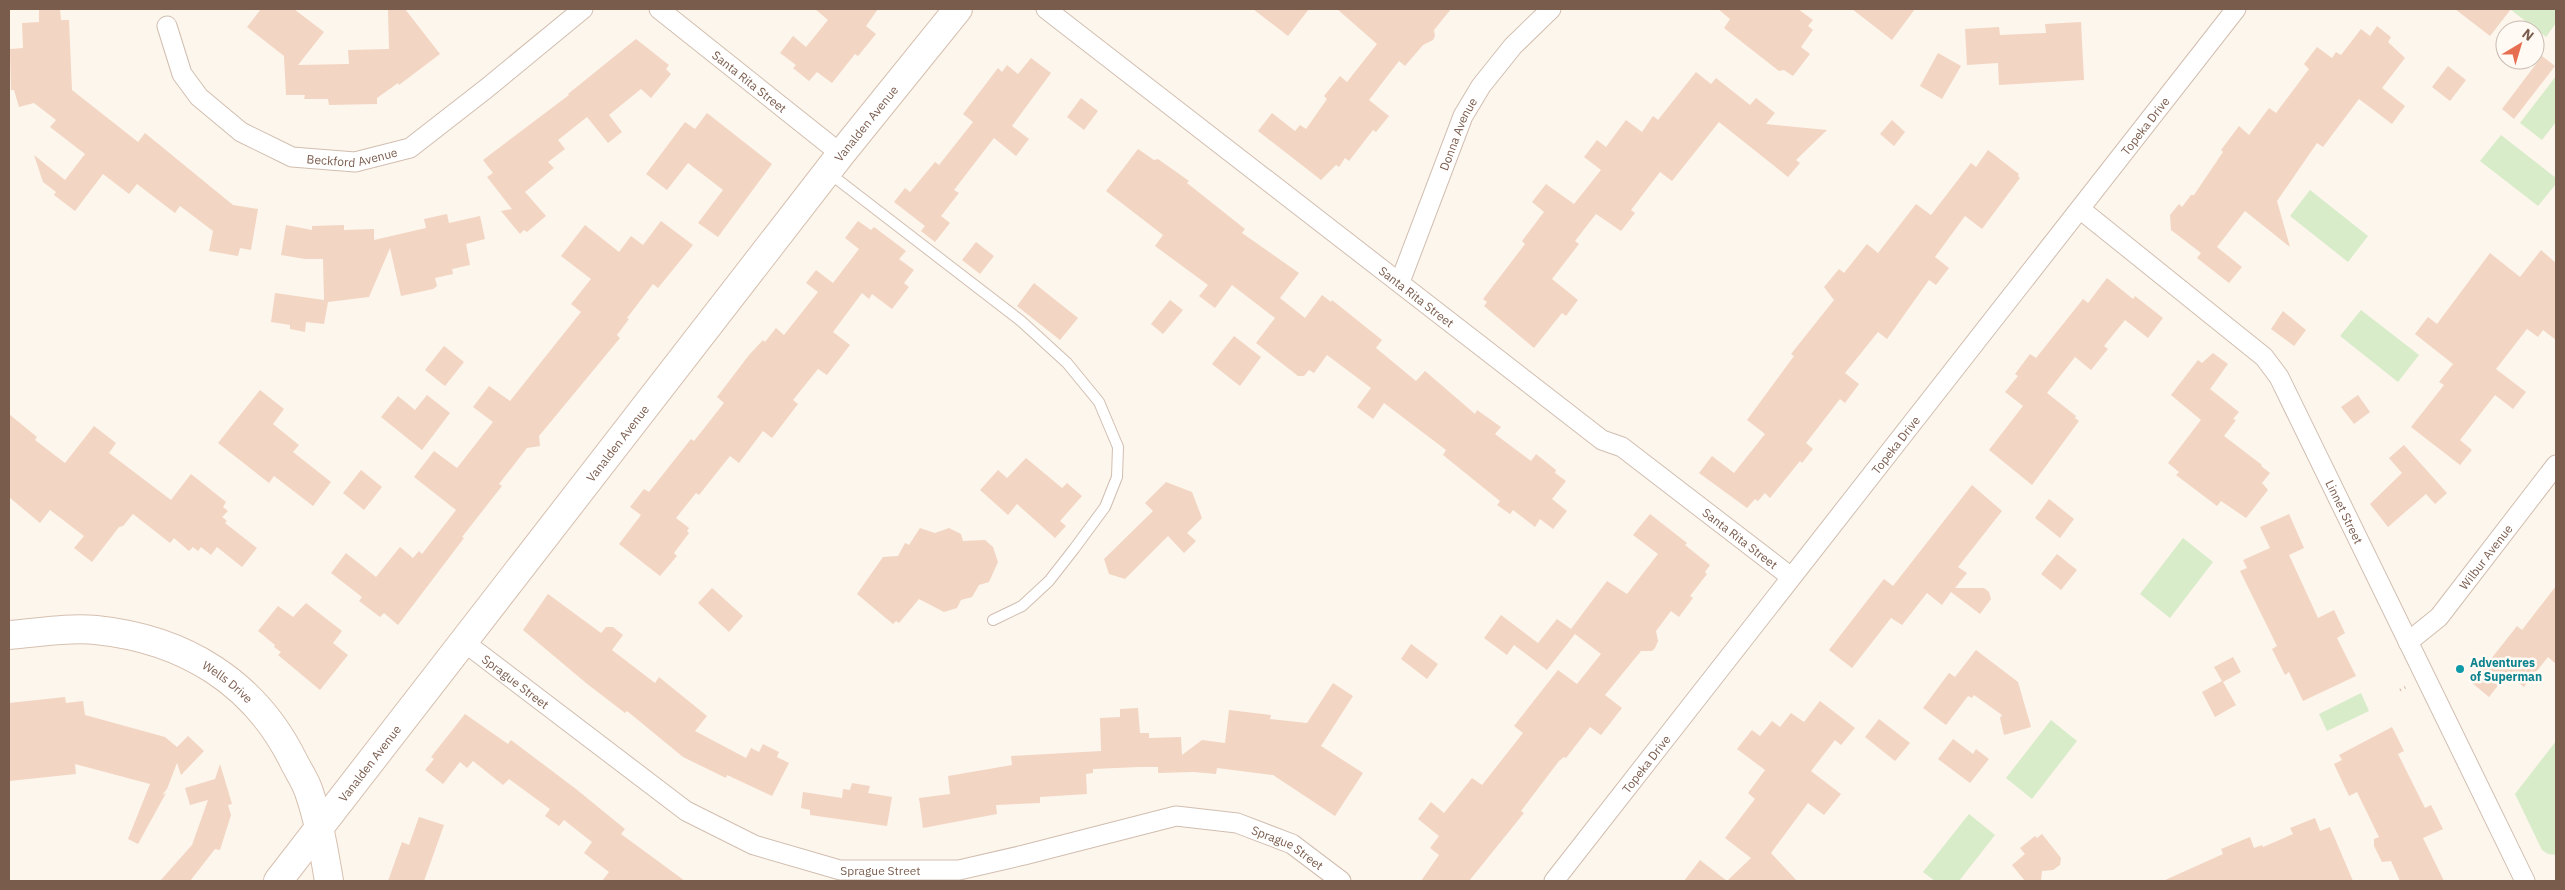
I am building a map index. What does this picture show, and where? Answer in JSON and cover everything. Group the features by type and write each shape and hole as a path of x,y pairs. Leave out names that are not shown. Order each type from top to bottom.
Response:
{"main road":[{"name":"Vanalden Avenue","path":"278,881 835,163 958,9"},
{"name":"Wells Drive","path":"9,635 95,630 166,644 211,666 251,698 283,739 309,791 320,828 329,881"}],"street":[{"name":"Beckford Avenue","path":"167,26 182,74 199,97 241,132 292,156 355,162 410,148 488,88 583,9"},
{"name":"Santa Rita Street","path":"659,9 835,163"},
{"name":"Santa Rita Street","path":"1046,9 1602,440 1622,447 1791,576"},
{"name":"Donna Avenue","path":"1400,282 1463,116 1481,86 1513,46 1551,9"},
{"name":"Topeka Drive","path":"1554,881 2236,9"},
{"name":"Linnet Street","path":"2080,209 2264,357 2279,377 2525,881"},
{"name":"Wilbur Avenue","path":"2408,642 2439,617 2556,465"},
{"name":"Sprague Street","path":"464,642 686,811 754,844 840,870 960,875 1024,855 1176,816 1237,823 1292,844 1341,881"}],"lane":[{"path":"835,163 1067,363 1099,402 1118,447 1117,477 1104,507 1074,549 1049,581 1022,606 993,620"}],"path":[{"path":"2400,690 2408,686"}],"green space":[{"path":"2510,9 2556,9 2556,23 2546,37 2545,20 2524,20"},
{"path":"2556,76 2556,122 2542,140 2520,123"},
{"path":"2501,135 2556,178 2556,184 2538,206 2480,161"},
{"path":"2310,190 2368,236 2348,262 2290,216"},
{"path":"2361,310 2419,355 2398,382 2340,336"},
{"path":"2183,538 2213,562 2170,618 2140,594"},
{"path":"2361,693 2369,711 2327,731 2319,714"},
{"path":"2051,720 2077,741 2032,799 2006,778"},
{"path":"2556,741 2556,855 2548,854 2542,850 2515,794"},
{"path":"1969,814 1995,835 1959,881 1935,881 1923,872"}],"building":[{"path":"39,9 60,9 61,20 69,20 72,90 138,142 145,133 233,205 258,209 251,250 240,248 238,256 209,251 213,231 180,206 175,213 137,184 129,194 103,174 75,211 54,195 56,192 43,182 34,155 65,180 85,154 50,127 56,120 34,103 19,107 14,90 11,90 10,49 23,48 22,23 39,22"},
{"path":"261,9 294,9 324,32 298,65 349,64 348,50 389,49 388,9 405,9 440,54 399,85 398,83 377,98 377,104 329,105 328,99 304,99 305,95 286,95 284,56 247,27"},
{"path":"815,9 878,9 866,26 876,34 858,56 855,54 832,83 817,72 809,81 793,68 796,65 780,53 793,36 806,47 828,20"},
{"path":"1253,9 1309,9 1288,36"},
{"path":"1337,9 1451,9 1434,30 1435,36 1433,40 1423,45 1405,66 1399,61 1369,100 1389,116 1376,132 1373,130 1349,161 1345,158 1339,167 1336,165 1321,180 1258,131 1272,113 1295,131 1300,125 1306,129 1327,99 1324,96 1340,76 1347,82 1377,44"},
{"path":"1718,9 1798,9 1813,20 1808,26 1813,30 1801,47 1810,54 1793,76 1784,70 1779,71 1724,28 1730,19"},
{"path":"1852,9 1915,9 1892,40"},
{"path":"2455,9 2511,9 2502,20 2495,20 2495,30 2490,36"},
{"path":"2081,22 2084,80 1999,85 1998,63 1967,65 1965,29 1999,27 2000,35 2046,33 2045,24"},
{"path":"2377,26 2391,37 2388,42 2405,58 2382,88 2405,106 2392,124 2359,99 2323,147 2317,143 2277,201 2290,247 2245,211 2217,247 2242,267 2229,283 2197,258 2201,253 2171,230 2170,215 2179,204 2182,207 2191,195 2194,195 2223,152 2221,150 2239,126 2249,135 2269,108 2276,113 2309,69 2304,64 2317,47 2332,58 2336,52 2341,55 2361,29 2370,36"},
{"path":"636,39 669,65 666,69 671,74 651,98 641,89 609,115 622,132 608,143 587,117 558,140 565,149 548,162 554,168 525,192 546,216 527,232 524,230 520,234 501,211 512,209 487,177 493,173 483,160 569,95"},
{"path":"1938,53 1961,66 1942,99 1920,86"},
{"path":"1031,58 1051,73 1012,126 1029,139 1016,156 994,138 954,190 959,193 941,216 950,223 935,242 921,231 925,226 894,202 905,188 910,192 935,162 939,165 973,122 963,114 998,68 1002,72 1007,65 1018,74"},
{"path":"2545,58 2555,66 2514,119 2502,109 2531,70 2545,70"},
{"path":"2448,66 2466,80 2450,101 2432,87"},
{"path":"1696,72 1711,84 1716,78 1750,105 1756,98 1775,113 1766,124 1827,130 1796,160 1800,163 1788,177 1719,122 1672,181 1660,172 1631,210 1635,213 1621,231 1596,214 1575,241 1579,244 1552,279 1578,300 1566,316 1562,313 1534,348 1484,306 1487,302 1483,299 1525,244 1522,241 1544,212 1532,202 1546,184 1574,204 1601,170 1584,157 1597,140 1606,147 1626,120 1642,132 1653,116 1658,120"},
{"path":"1081,98 1098,111 1084,130 1067,117"},
{"path":"707,113 772,164 718,237 698,223 723,190 688,163 667,190 646,174 685,122 695,129"},
{"path":"1892,120 1905,132 1894,146 1880,134"},
{"path":"1138,149 1154,160 1158,159 1189,181 1187,183 1245,229 1242,233 1299,273 1280,298 1305,318 1322,295 1331,302 1332,300 1382,340 1376,348 1416,381 1425,371 1475,414 1477,410 1501,427 1495,434 1531,461 1536,454 1556,470 1555,473 1566,481 1552,499 1567,511 1553,529 1540,519 1535,527 1513,510 1510,514 1497,505 1500,501 1443,455 1446,450 1384,403 1373,419 1357,407 1371,388 1327,355 1314,373 1309,370 1304,376 1298,376 1256,343 1275,318 1232,285 1215,308 1199,296 1208,285 1155,246 1163,235 1106,191"},
{"path":"1988,150 2019,174 2020,178 1982,229 1965,216 1935,257 1949,268 1936,285 1929,280 1887,339 1878,332 1845,373 1859,384 1845,403 1840,399 1806,443 1813,449 1802,463 1800,461 1770,498 1765,493 1758,501 1755,499 1747,508 1699,473 1712,456 1734,473 1765,434 1747,420 1794,356 1791,354 1834,300 1824,287 1839,269 1844,273 1867,244 1878,253 1916,204 1931,215 1971,163 1976,167"},
{"path":"447,214 449,223 480,216 485,239 466,244 470,265 452,269 453,274 435,278 437,286 433,289 401,296 390,248 369,297 328,302 324,324 306,322 305,332 290,329 290,325 271,322 275,293 324,300 323,259 305,259 281,255 286,225 312,230 312,226 344,225 344,230 374,229 374,240 426,228 424,219"},
{"path":"661,221 693,245 658,288 653,284 627,318 629,319 617,335 620,338 539,436 540,446 527,448 499,484 502,486 398,625 384,613 380,617 359,601 362,597 331,573 346,553 376,577 400,547 413,558 419,551 422,554 456,510 414,477 434,451 457,468 493,422 473,407 489,386 510,401 581,312 571,304 591,279 561,256 585,225 619,252 631,236 643,245"},
{"path":"858,221 871,230 874,227 906,251 899,259 914,270 904,283 909,287 892,309 872,294 869,299 862,293 833,332 850,345 827,375 818,369 793,400 798,404 772,438 763,431 739,463 730,456 699,495 696,493 676,518 689,528 687,531 689,533 674,553 677,556 660,576 619,544 641,515 630,507 644,489 649,492 691,439 694,441 724,403 717,397 749,355 763,340 765,342 776,328 784,335 818,292 806,283 816,270 833,283 859,249 845,238"},
{"path":"976,242 994,256 980,274 962,260"},
{"path":"2541,250 2556,263 2556,340 2543,330 2538,337 2527,329 2496,369 2526,392 2513,409 2495,395 2460,440 2472,450 2460,465 2411,427 2444,385 2439,382 2453,364 2415,334 2428,317 2437,324 2490,253 2520,277"},
{"path":"2107,278 2133,299 2135,296 2163,318 2148,338 2125,320 2104,346 2108,349 2091,370 2075,357 2047,393 2076,416 2075,418 2079,421 2032,485 1989,450 2023,406 2005,392 2018,376 2015,374 2030,354 2036,358 2083,299 2088,303"},
{"path":"1034,283 1078,318 1060,340 1017,306"},
{"path":"1170,300 1183,310 1163,334 1151,324"},
{"path":"2283,311 2306,330 2294,346 2271,329"},
{"path":"1234,336 1261,357 1240,386 1212,364"},
{"path":"444,346 464,362 445,386 425,370"},
{"path":"2213,353 2228,364 2210,389 2239,412 2233,419 2236,420 2224,436 2270,473 2262,483 2268,490 2246,518 2221,501 2217,506 2176,475 2179,472 2168,463 2201,420 2171,395 2198,360 2202,363"},
{"path":"260,390 284,409 273,424 299,445 293,452 331,482 313,506 274,476 269,483 218,443"},
{"path":"427,395 450,413 422,450 381,417 398,396 415,410"},
{"path":"2358,395 2370,412 2354,424 2341,407"},
{"path":"9,414 37,437 35,440 65,463 94,426 116,443 109,453 171,500 191,474 226,502 223,507 228,511 222,517 227,521 225,523 257,548 242,567 217,547 211,555 201,547 198,551 193,547 189,551 174,538 170,543 133,514 123,526 119,527 92,562 74,548 84,536 50,510 40,523 9,497"},
{"path":"2404,445 2447,493 2435,504 2426,494 2388,527 2370,504 2402,473 2389,458"},
{"path":"1026,458 1062,488 1067,483 1082,496 1060,521 1066,526 1055,538 1017,504 1008,515 980,490 998,470 1007,478"},
{"path":"361,470 382,487 364,510 343,493"},
{"path":"1166,482 1192,492 1202,518 1187,533 1196,541 1184,553 1168,536 1125,579 1109,574 1104,559 1153,511 1145,503"},
{"path":"1972,485 2002,511 1958,567 1967,573 1955,588 1984,588 1989,592 1991,599 1980,614 1951,592 1942,605 1927,593 1902,625 1891,618 1852,668 1829,650 1884,579 1893,586"},
{"path":"2049,499 2074,519 2060,538 2035,518"},
{"path":"1650,514 1687,543 1685,545 1710,565 1705,572 1707,574 1690,596 1693,598 1679,617 1671,611 1656,631 1658,641 1655,648 1652,651 1641,651 1605,695 1622,708 1601,735 1590,727 1566,758 1564,757 1559,761 1521,811 1524,813 1469,881 1421,881 1439,855 1430,848 1439,836 1418,819 1431,802 1444,813 1472,778 1482,785 1523,733 1514,726 1558,670 1577,684 1601,654 1575,634 1547,670 1514,645 1507,655 1484,638 1501,615 1538,643 1557,619 1571,629 1607,581 1627,594 1658,554 1633,535"},
{"path":"2289,514 2304,548 2289,555 2318,618 2334,610 2345,633 2337,638 2356,676 2303,701 2289,672 2285,675 2272,649 2277,646 2240,571 2247,568 2243,560 2270,548 2260,527"},
{"path":"920,528 935,533 949,528 961,534 963,541 985,540 993,547 998,562 989,582 979,585 972,597 961,600 957,608 944,612 919,599 899,623 896,621 893,624 857,594 883,557 898,556 905,543 909,545"},
{"path":"2057,554 2077,570 2061,590 2041,574"},
{"path":"2556,586 2556,664 2548,657 2524,687 2507,674 2489,697 2472,683 2517,626 2522,630"},
{"path":"712,588 743,616 729,632 698,603"},
{"path":"548,594 601,633 606,627 613,627 623,635 612,650 655,683 659,677 707,716 695,731 746,758 751,748 759,752 763,744 779,752 777,757 789,763 772,796 727,775 726,778 683,757 627,711 625,713 586,683 523,630"},
{"path":"306,603 342,631 333,643 348,655 320,690 278,655 281,652 258,631 278,606 293,617"},
{"path":"1411,644 1438,664 1427,679 1401,659"},
{"path":"1976,650 2018,682 2031,727 2004,735 2000,718 2002,715 1974,695 1972,698 1968,696 1946,725 1923,708 1949,673 1955,677"},
{"path":"2233,657 2241,672 2223,682 2236,705 2215,717 2202,692 2222,681 2214,667"},
{"path":"1333,683 1353,696 1321,746 1363,773 1335,816 1273,775 1217,768 1216,774 1194,772 1158,773 1158,767 1139,767 1093,769 1093,773 1086,774 1087,794 1040,797 1040,803 996,805 997,814 923,828 919,798 950,794 948,776 1012,765 1011,756 1101,751 1100,718 1120,717 1120,709 1138,708 1140,733 1149,733 1149,738 1181,737 1182,755 1202,740 1225,743 1229,710 1271,715 1270,719 1307,723"},
{"path":"65,697 66,703 83,701 85,715 165,737 177,747 188,736 204,751 181,775 177,763 167,789 162,795 166,793 138,844 128,839 150,784 75,764 76,774 9,781 9,703"},
{"path":"1820,701 1855,728 1841,745 1835,740 1811,771 1841,794 1824,815 1808,803 1771,853 1797,881 1727,881 1751,858 1725,838 1755,799 1748,793 1765,770 1737,749 1752,730 1760,736 1772,721 1780,727 1791,713 1804,722"},
{"path":"465,714 508,744 511,740 576,789 625,829 621,834 685,881 602,881 609,872 584,853 592,842 564,820 559,826 545,816 550,809 509,779 503,785 473,761 467,768 460,762 443,784 425,770 434,759 431,757"},
{"path":"1879,719 1910,743 1895,761 1865,737"},
{"path":"2392,727 2404,751 2398,754 2425,808 2431,805 2443,829 2423,838 2444,881 2400,881 2391,861 2382,862 2374,846 2374,839 2379,837 2357,792 2349,796 2334,764 2342,760 2339,755"},
{"path":"1953,739 1973,754 1976,749 1989,759 1970,783 1938,759"},
{"path":"220,764 232,804 228,805 231,815 220,850 215,849 190,881 160,881 192,845 208,800 190,805 185,788 215,779"},
{"path":"852,783 870,786 868,793 892,797 887,826 810,815 810,810 801,808 803,792 842,798 843,789 850,790"},
{"path":"419,817 444,825 424,881 388,881 402,842 409,845"},
{"path":"2315,818 2320,831 2330,827 2353,881 2163,881 2223,854 2221,849 2250,837 2254,848 2262,845 2263,847 2293,834 2290,828"},
{"path":"2042,834 2061,858 2060,865 2053,870 2042,871 2041,881 2025,881 2012,865 2025,854 2020,848 2035,836 2037,838"},
{"path":"1700,860 1727,881 1684,881"}],"place":[{"name":"Adventures of Superman","path":"2460,669"}]}
